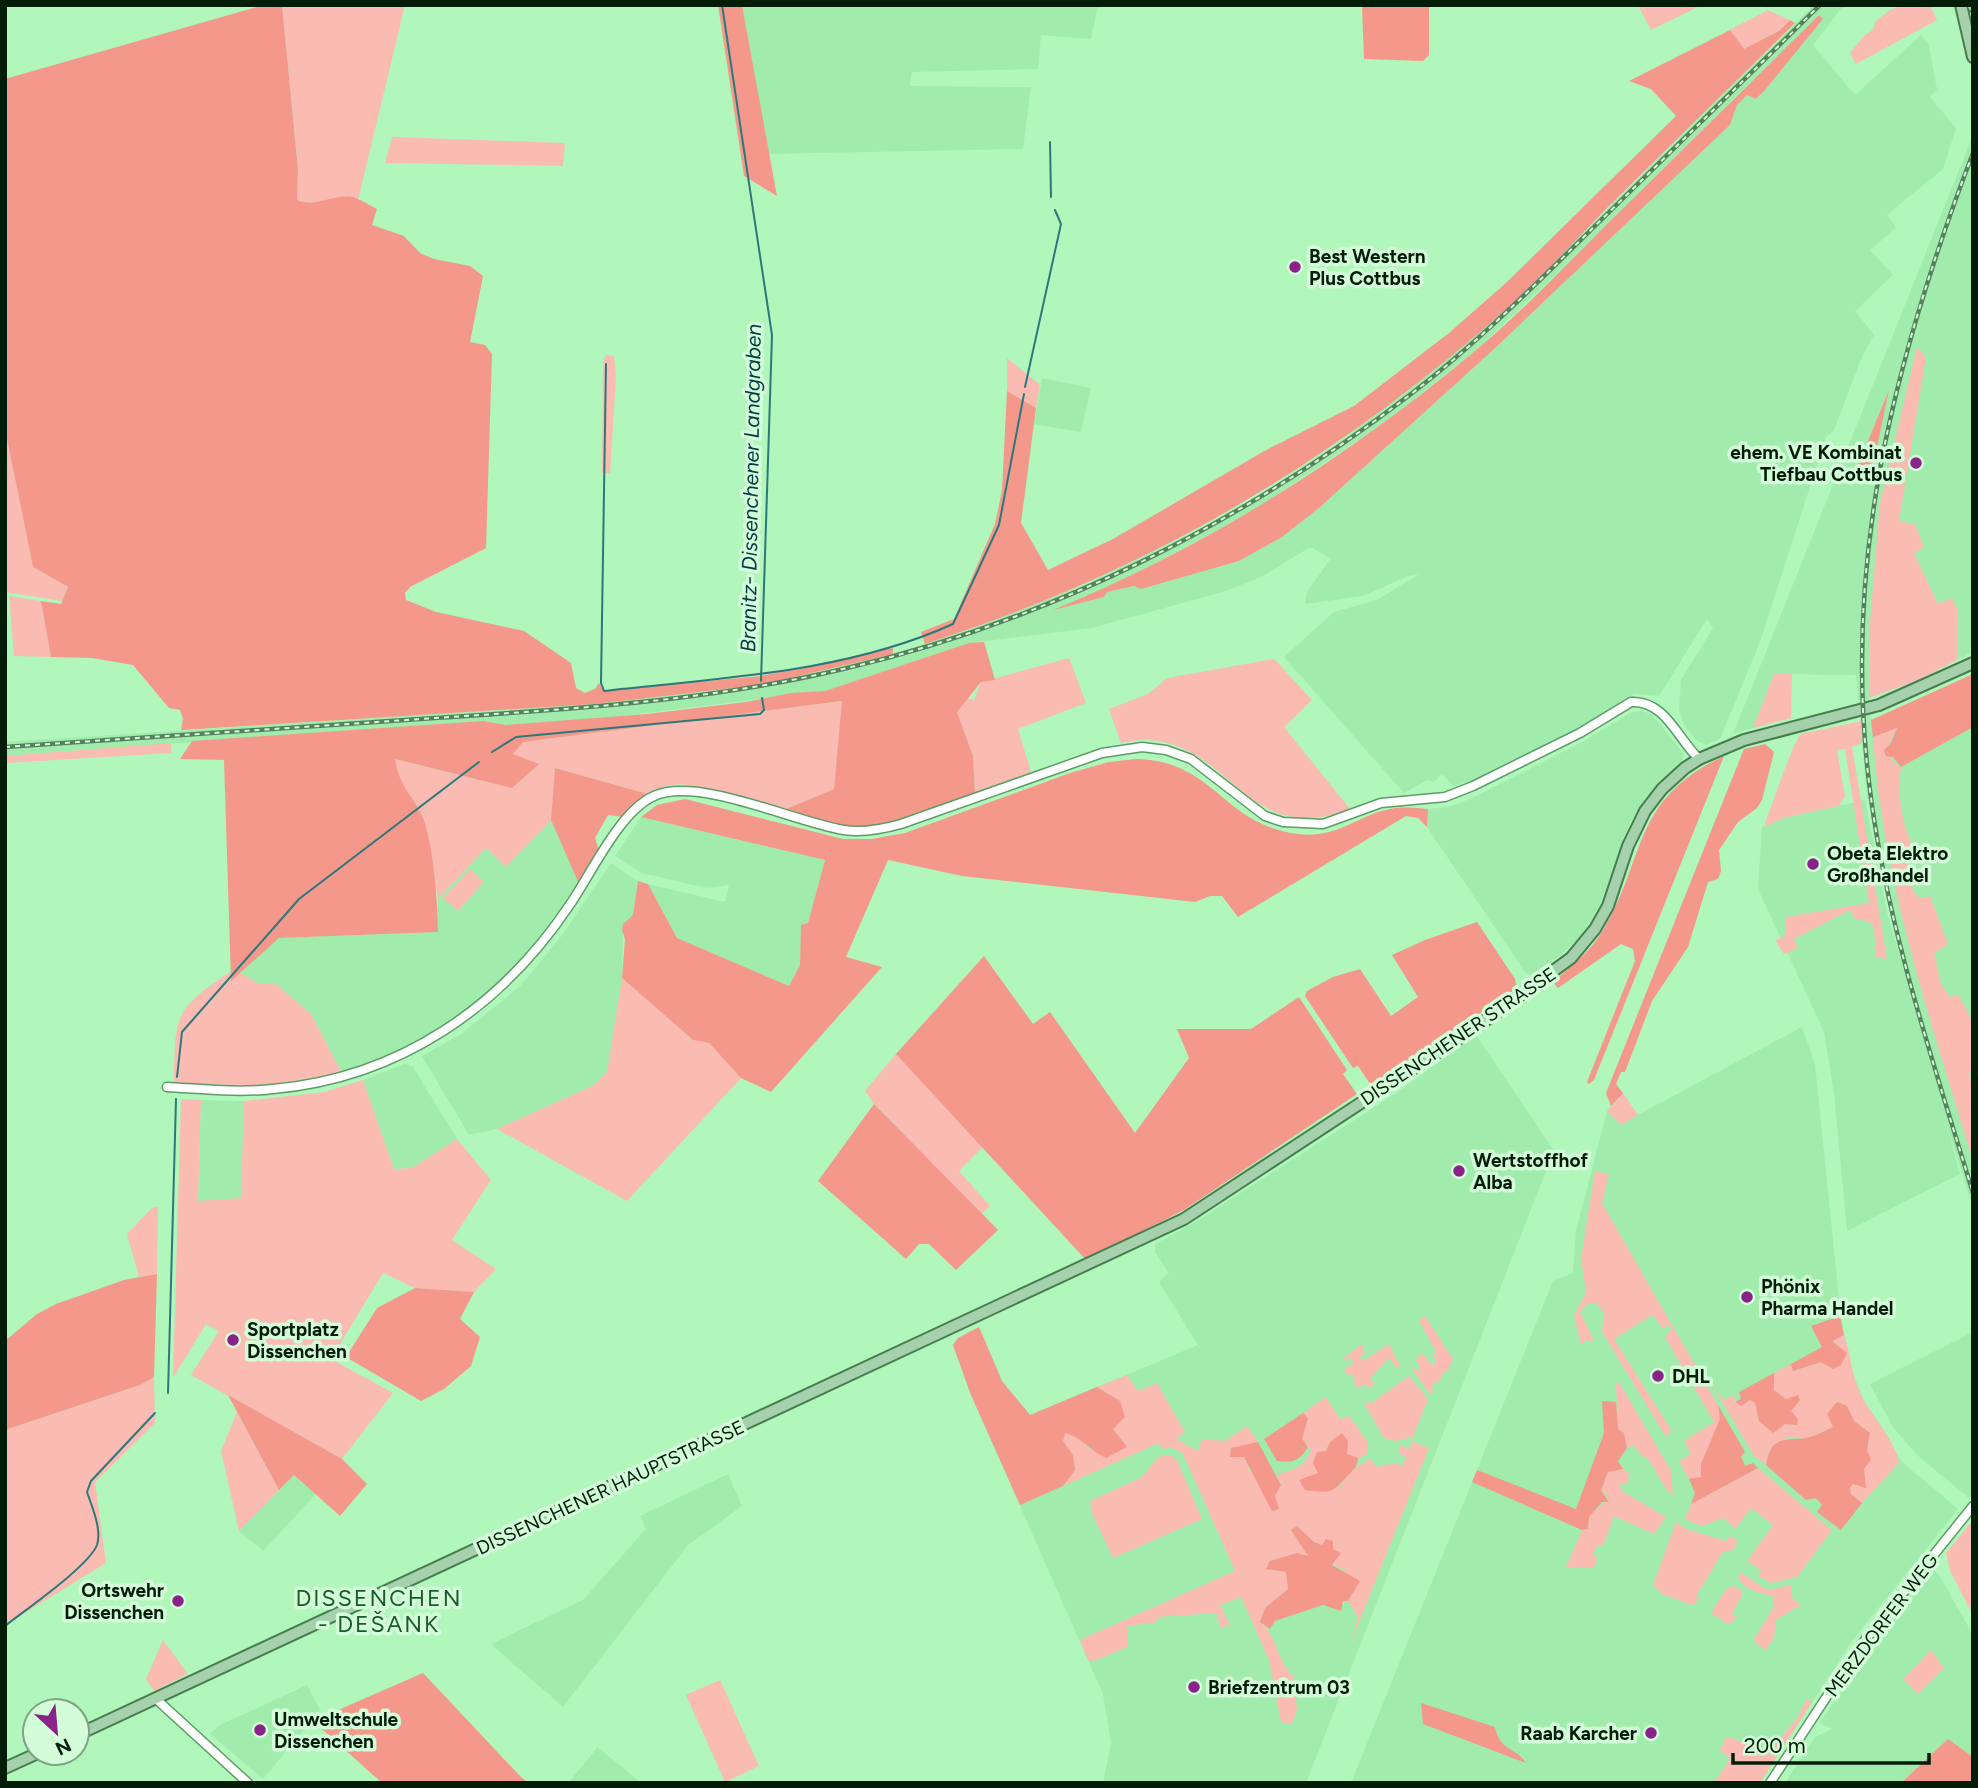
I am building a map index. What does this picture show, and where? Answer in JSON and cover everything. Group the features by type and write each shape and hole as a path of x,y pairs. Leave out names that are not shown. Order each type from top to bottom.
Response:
{"main road":[{"path":"1961,5 1973,57"},
{"name":"DISSENCHENER STRASSE","path":"1143,1240 1184,1219 1237,1185 1491,1017 1564,964 1595,929 1608,906 1628,846 1645,811 1662,789 1699,759 1744,740 1879,705 1973,663"},
{"name":"DISSENCHENER HAUPTSTRASSE","path":"91,1728 1143,1240"},
{"path":"5,1768 21,1761"}],"street":[{"path":"167,1087 243,1091 312,1084 367,1069 430,1040 478,1008 515,975 554,928 631,813 653,796 673,790 701,793 844,830 870,830 901,824 1102,753 1142,747 1166,750 1192,759 1265,816 1283,822 1323,824 1381,803 1454,793 1526,762 1630,702 1643,701 1661,712 1699,759"},
{"name":"MERZDORFER WEG","path":"1770,1783 1858,1649 1973,1506"},
{"path":"155,1698 248,1783"}],"shaded area":[{"path":"264,5 282,5 298,169 297,200 311,202 345,197 358,199 377,209 372,225 404,236 420,253 434,259 470,266 483,276 470,342 485,345 492,354 486,548 410,587 405,593 406,600 436,612 524,631 571,663 576,688 585,693 595,689 599,683 604,691 761,676 893,648 893,654 760,685 595,704 181,730 183,719 180,710 169,708 133,665 92,658 51,657 41,601 61,604 68,587 33,567 5,429 5,79"},
{"path":"282,5 405,5 358,200 297,200 298,166"},
{"path":"718,5 742,5 777,196 744,176"},
{"path":"742,5 1098,5 1091,39 1041,35 1038,69 912,72 910,86 1031,87 1023,149 768,154"},
{"path":"1362,5 1429,5 1429,55 1423,61 1364,59"},
{"path":"1638,5 1702,5 1651,30"},
{"path":"1814,5 1844,5 1813,45 1855,95 1921,35 1929,45 1937,90 1930,97 1956,128 1943,169 1887,215 1896,228 1870,250 1893,275 1855,311 1874,335 1861,359 1834,430 1826,437 1760,642 1720,739 1706,745 1697,741 1684,725 1679,710 1681,680 1713,628 1707,619 1659,696 1635,694 1624,699 1580,729 1487,776 1453,786 1442,774 1434,782 1427,780 1404,793 1284,657 1334,612 1377,600 1419,574 1408,576 1363,596 1305,604 1307,592 1331,558 1310,547 1263,576 1226,591 1092,628 969,643 825,691 605,718 506,725 483,721 5,756 5,742 595,704 760,685 893,654 975,628 1091,582 1198,530 1267,490 1337,444 1413,387 1503,312","holes":["1819,15 1823,19 1757,99 1747,95 1737,104 1730,125 1493,350 1319,508 1282,537 1239,561 1141,589 1134,586 1107,592 1060,608 1113,586 1254,510 1387,421 1476,350"]},
{"path":"1904,5 1930,5 1937,20 1856,64 1850,53 1865,35 1873,30 1875,22 1890,10"},
{"path":"1768,10 1790,20 1779,31 1744,50 1730,30"},
{"path":"1819,15 1823,19 1765,90 1756,99 1747,95 1737,105 1730,125 1493,350 1319,508 1282,537 1239,561 1141,589 1134,586 1107,592 1104,597 1053,610 1166,558 1220,529 1326,463 1426,390 1526,305"},
{"path":"1790,20 1795,23 1528,289 1435,369 1369,420 1231,509 1158,548 1084,584 1006,616 925,644 921,632 954,619 995,524 1002,490 1007,391 1036,408 1021,523 1048,570 1113,539 1266,450 1354,406 1449,333 1507,282 1676,116 1651,89 1629,81 1730,30 1744,49 1779,31"},
{"path":"1973,135 1973,652 1957,660 1957,614 1952,599 1938,604 1913,552 1915,524 1870,622 1869,698 1872,720 1973,674 1973,1209 1944,1115 1960,1174 1847,1231 1834,1093 1824,1032 1758,889 1762,827 1783,818 1865,800 1887,912 1915,1008 1876,845 1866,786 1856,675 1774,674 1753,728 1733,734"},
{"path":"392,137 565,143 563,166 385,163"},
{"path":"1917,347 1926,357 1899,521 1915,524 1924,547 1914,553 1938,604 1952,598 1959,613 1957,660 1916,681 1869,698 1870,622 1880,503"},
{"path":"606,355 614,356 616,377 610,473 602,473 603,362"},
{"path":"1007,358 1040,385 1036,408 1007,391"},
{"path":"1042,378 1091,388 1081,432 1034,424"},
{"path":"1889,390 1871,475 1856,470"},
{"path":"5,429 33,567 68,587 62,601 5,592"},
{"path":"9,596 41,601 51,657 14,656"},
{"path":"984,642 995,680 981,682 957,712 973,756 975,793 876,827 844,828 784,810 834,789 842,701 523,742 513,754 539,764 512,788 395,759 400,777 427,829 434,874 438,932 279,938 231,981 224,760 180,759 192,741 483,721 506,725 647,714 746,702 791,693 825,691 969,643"},
{"path":"1069,658 1086,703 1018,729 1031,772 975,793 973,756 957,712 968,698 974,700 981,682"},
{"path":"1274,659 1312,700 1284,727 1350,809 1315,818 1286,816 1263,806 1200,758 1177,746 1145,740 1121,743 1109,709 1148,694 1167,678"},
{"path":"1774,674 1792,674 1791,718 1753,728"},
{"path":"1973,674 1973,727 1901,767 1893,757 1886,756 1884,750 1891,743 1897,728 1873,737 1871,720"},
{"path":"843,701 834,789 784,810 681,784 665,786 648,794 556,768 551,820 506,867 486,848 438,899 423,818 400,784 394,759 512,788 538,764 512,754 522,742"},
{"path":"1632,712 1651,714 1661,725 1683,753 1683,759 1645,799 1631,821 1601,902 1585,931 1560,956 1531,975 1525,972 1427,827 1428,809 1448,807 1470,799 1586,740"},
{"path":"1861,721 1862,743 1852,747 1887,959 1876,957 1874,927 1868,921 1855,919 1850,910 1794,939 1798,948 1784,954 1775,940 1786,936 1786,917 1869,903 1845,749 1837,750 1845,797 1838,806 1783,818 1767,826 1765,823 1788,760 1801,734"},
{"path":"1897,727 1887,748 1894,763 1901,767 1902,810 1915,851 1908,860 1911,886 1920,898 1930,896 1948,944 1934,953 1941,984 1950,997 1958,994 1971,1018 1973,1072 1969,1073 1973,1087 1973,1161 1911,952 1887,845 1873,737"},
{"path":"171,743 171,753 5,763 5,756"},
{"path":"1765,744 1774,752 1762,800 1757,808 1738,822 1719,850 1721,871 1718,879 1708,882 1688,947 1652,1001 1625,1072 1621,1072 1616,1084 1623,1093 1611,1106 1606,1093 1744,749"},
{"path":"1724,756 1594,1080 1589,1084 1587,1082 1635,961 1633,949 1621,944 1558,988 1553,982 1586,953 1602,932 1656,812 1672,792 1694,773"},
{"path":"1136,759 1161,762 1181,769 1198,778 1244,814 1261,824 1282,831 1301,834 1330,832 1395,808 1428,809 1427,827 1418,818 1406,816 1238,917 1222,896 1210,896 1195,902 962,876 888,860 846,957 882,967 771,1092 741,1078 709,1043 693,1040 622,978 625,939 622,930 623,924 633,915 638,881 648,884 677,938 789,986 800,965 801,925 808,923 825,860 641,817 657,805 685,799 843,839 872,839 905,833 1070,773 1109,762"},
{"path":"555,768 648,794 636,802 623,817 608,815 595,838 600,854 579,884 551,820"},
{"path":"641,817 825,860 808,923 801,926 800,965 789,986 677,938 648,884 725,902 729,885 707,888 641,873 615,856"},
{"path":"551,820 579,884 512,973 465,1014 410,1046 342,1073 311,1014 276,984 259,984 239,972 279,938 437,932 438,899 487,847 506,866"},
{"path":"611,863 638,881 633,915 623,924 622,978 608,1072 594,1085 497,1129 469,1135 422,1056 461,1034 520,986 560,938"},
{"path":"470,869 484,882 458,911 443,898"},
{"path":"1477,922 1515,979 1517,989 1371,1085 1358,1066 1353,1068 1305,996 1307,991 1333,977 1360,969 1391,1016 1418,997 1392,955"},
{"path":"984,956 1033,1024 1050,1012 1135,1133 1189,1058 1177,1029 1251,1029 1299,997 1347,1070 1343,1074 1357,1094 1184,1210 1086,1260 896,1054"},
{"path":"230,972 231,980 239,972 259,984 276,984 311,1014 342,1073 266,1086 174,1083 175,1043 181,1017 197,996"},
{"path":"622,978 693,1040 709,1043 741,1078 627,1201 497,1129 594,1085 607,1072"},
{"path":"1802,1027 1815,1064 1841,1318 1852,1372 1869,1412 1902,1462 1958,1509 1852,1641 1760,1783 1351,1783 1553,1281 1573,1273 1576,1231 1607,1111 1621,1124"},
{"path":"1476,1035 1554,1151 1306,1783 1103,1783 1111,1743 1103,1694 971,1395 953,1345 958,1338 979,1327 1002,1381 1030,1415 1198,1345 1159,1282 1169,1273 1155,1252 1155,1244 1192,1224 1398,1092"},
{"path":"896,1054 984,1146 959,1171 990,1206 982,1214 874,1104 865,1091"},
{"path":"405,1064 413,1067 457,1139 412,1168 394,1169 363,1080"},
{"path":"363,1080 394,1169 412,1168 457,1139 491,1180 452,1240 496,1269 474,1292 415,1288 383,1273 331,1359 393,1393 342,1459 191,1375 219,1331 206,1324 173,1378 181,1099 201,1100 198,1201 241,1198 244,1101 324,1092"},
{"path":"1623,1093 1638,1115 1621,1125 1607,1111"},
{"path":"201,1100 244,1101 242,1198 198,1202"},
{"path":"874,1104 998,1230 956,1270 929,1244 919,1244 906,1259 818,1181"},
{"path":"1595,1171 1609,1174 1602,1203 1718,1405 1720,1419 1702,1464 1701,1478 1689,1479 1679,1461 1691,1454 1684,1441 1714,1422 1666,1339 1667,1333 1672,1330 1669,1325 1663,1328 1652,1315 1614,1339 1671,1430 1666,1437 1602,1332 1604,1313 1596,1303 1588,1303 1580,1312 1594,1340 1591,1342 1588,1339 1581,1345 1574,1316 1586,1292 1581,1259"},
{"path":"158,1206 157,1274 139,1277 127,1234 152,1208"},
{"path":"157,1274 154,1377 140,1385 5,1430 5,1341 37,1314 56,1304 124,1280"},
{"path":"415,1288 474,1292 460,1319 480,1337 471,1366 444,1389 421,1401 346,1357 377,1308"},
{"path":"1425,1316 1453,1359 1439,1382 1435,1381 1430,1395 1411,1367 1421,1372 1416,1359 1422,1353 1432,1365 1436,1362 1433,1354 1436,1352 1419,1320"},
{"path":"1840,1316 1844,1335 1832,1341 1847,1353 1841,1365 1833,1369 1821,1362 1793,1371 1791,1364 1822,1347 1811,1326"},
{"path":"979,1327 1002,1381 1030,1415 1097,1387 1120,1401 1125,1417 1113,1429 1127,1447 1106,1458 1065,1433 1063,1441 1073,1455 1075,1470 1063,1486 1020,1505 971,1395 953,1345 958,1338"},
{"path":"1973,1332 1973,1492 1969,1498 1917,1455 1893,1427 1870,1384"},
{"path":"1844,1335 1860,1393 1888,1436 1899,1463 1862,1503 1851,1494 1850,1488 1852,1484 1866,1488 1864,1469 1870,1433 1854,1421 1847,1406 1837,1402 1827,1414 1833,1427 1811,1437 1787,1437 1768,1453 1766,1465 1754,1456 1710,1381 1724,1400 1739,1392 1733,1397 1741,1406 1751,1400 1755,1404 1759,1421 1796,1425 1786,1399 1774,1390 1774,1373 1791,1364 1793,1371 1821,1362 1833,1369 1840,1365 1847,1353 1832,1341"},
{"path":"1362,1344 1365,1353 1360,1356 1363,1361 1389,1344 1400,1366 1397,1368 1389,1358 1370,1378 1375,1384 1369,1389 1365,1384 1359,1388 1353,1383 1355,1379 1351,1373 1348,1376 1344,1369 1354,1363 1350,1357 1344,1361 1343,1358"},
{"path":"1774,1373 1774,1390 1786,1399 1798,1395 1800,1400 1791,1411 1798,1419 1797,1425 1785,1424 1773,1433 1759,1421 1755,1403 1750,1400 1741,1406 1735,1402 1741,1399 1739,1392"},
{"path":"1127,1375 1138,1391 1157,1383 1185,1432 1176,1439 1198,1451 1202,1439 1225,1441 1247,1426 1258,1442 1230,1456 1244,1457 1250,1471 1275,1496 1281,1485 1277,1474 1298,1467 1306,1460 1311,1450 1302,1439 1308,1418 1303,1413 1326,1397 1340,1419 1349,1416 1368,1442 1367,1454 1358,1459 1347,1454 1348,1441 1342,1434 1338,1489 1351,1471 1370,1459 1377,1467 1396,1463 1403,1466 1406,1456 1399,1454 1399,1445 1409,1449 1412,1441 1429,1448 1351,1642 1358,1617 1348,1601 1353,1594 1345,1570 1332,1564 1322,1545 1314,1542 1297,1526 1291,1531 1309,1556 1297,1554 1270,1561 1267,1569 1287,1572 1288,1589 1265,1608 1260,1622 1270,1633 1283,1663 1294,1677 1297,1710 1292,1724 1281,1722 1269,1660 1241,1597 1220,1605 1230,1625 1220,1628 1217,1613 1157,1617 1158,1622 1128,1626 1127,1647 1094,1661 1088,1660 1080,1641 1082,1639 1235,1571 1183,1454 1172,1447 1163,1449 1159,1443 1063,1486 1075,1469 1073,1455 1063,1441 1065,1432 1079,1437 1091,1451 1113,1429 1120,1401 1097,1387"},
{"path":"1409,1376 1428,1399 1413,1437 1396,1441 1384,1438 1364,1403 1367,1401 1370,1404"},
{"path":"154,1377 155,1423 95,1482 106,1563 5,1625 5,1430 140,1385"},
{"path":"1619,1382 1671,1471 1673,1495 1662,1483 1650,1462 1634,1445 1627,1448 1624,1433 1618,1429 1616,1384"},
{"path":"228,1395 342,1459 367,1484 340,1516 294,1475 279,1490"},
{"path":"1602,1401 1616,1402 1618,1429 1624,1433 1627,1448 1618,1461 1623,1469 1608,1472 1601,1490 1609,1502 1602,1502 1589,1517 1588,1529 1582,1530 1472,1482 1477,1470 1576,1509 1604,1433"},
{"path":"1837,1402 1847,1406 1854,1421 1870,1433 1867,1450 1871,1460 1864,1469 1866,1488 1853,1484 1850,1488 1851,1494 1862,1503 1841,1530 1817,1512 1822,1505 1816,1498 1806,1500 1766,1465 1771,1449 1780,1441 1810,1437 1833,1427 1827,1414"},
{"path":"1718,1405 1745,1452 1741,1456 1745,1466 1753,1463 1758,1468 1691,1504 1695,1493 1689,1479 1701,1477 1701,1464 1720,1419"},
{"path":"237,1412 279,1490 239,1531 221,1451"},
{"path":"1303,1413 1308,1418 1302,1439 1308,1447 1295,1460 1277,1461 1264,1439"},
{"path":"1342,1433 1348,1441 1347,1454 1358,1458 1356,1467 1332,1490 1305,1490 1299,1480 1318,1473 1313,1463 1317,1452 1326,1451 1330,1442"},
{"path":"1258,1442 1281,1485 1275,1496 1279,1509 1272,1511 1244,1457 1230,1457 1231,1448"},
{"path":"1170,1455 1177,1460 1202,1519 1113,1558 1092,1513 1090,1501 1142,1477 1158,1457"},
{"path":"1758,1468 1832,1530 1797,1577 1771,1583 1758,1576 1761,1570 1747,1561 1773,1525 1751,1508 1735,1529 1724,1518 1701,1526 1685,1519 1691,1504"},
{"path":"1623,1469 1629,1473 1628,1483 1620,1484 1622,1491 1666,1517 1654,1534 1614,1516 1603,1546 1597,1545 1593,1555 1597,1558 1594,1568 1566,1567 1582,1530 1588,1529 1589,1517 1609,1498 1601,1490 1608,1472"},
{"path":"728,1474 742,1506 688,1545 563,1707 491,1644 583,1600 646,1529 640,1516"},
{"path":"293,1475 317,1493 263,1551 239,1531"},
{"path":"1973,1520 1973,1615 1950,1571 1946,1553"},
{"path":"1676,1522 1689,1530 1726,1541 1730,1536 1738,1541 1733,1550 1723,1552 1696,1596 1700,1599 1692,1605 1662,1594 1653,1585"},
{"path":"1297,1526 1314,1542 1322,1545 1326,1539 1333,1541 1333,1549 1341,1553 1332,1565 1360,1581 1348,1601 1343,1601 1341,1611 1323,1605 1275,1621 1270,1629 1260,1622 1265,1608 1288,1589 1286,1572 1266,1569 1270,1561 1297,1553 1308,1556 1291,1530"},
{"path":"1934,1570 1973,1635 1973,1757 1948,1739 1901,1783 1785,1783 1815,1737 1832,1729 1820,1723 1860,1662"},
{"path":"1740,1572 1767,1590 1792,1585 1792,1598 1801,1605 1776,1620 1774,1638 1766,1650 1753,1641 1775,1605 1772,1602 1775,1597 1746,1586 1738,1577"},
{"path":"1734,1586 1741,1590 1741,1598 1732,1613 1737,1618 1728,1624 1711,1613 1726,1589"},
{"path":"163,1640 188,1674 154,1691 146,1679"},
{"path":"1931,1650 1944,1668 1918,1694 1903,1679"},
{"path":"423,1673 528,1783 382,1783 313,1721"},
{"path":"720,1680 759,1766 725,1782 686,1695"},
{"name":"Umweltschule Dissenchen","path":"307,1685 320,1710 263,1779 210,1734 218,1726"},
{"path":"1807,1698 1812,1702 1760,1783 1714,1783 1730,1759 1720,1750 1726,1737 1762,1751 1766,1747 1772,1748 1797,1718"},
{"path":"1421,1703 1495,1727 1500,1741 1526,1763 1423,1724"},
{"path":"1948,1739 1973,1757 1973,1783 1901,1783"},
{"path":"598,1748 642,1783 568,1783"}],"waterway":[{"name":"Branitz- Dissenchener Landgraben","path":"722,5 772,335 761,681"},
{"path":"1050,142 1051,197"},
{"path":"1025,387 1061,224 1055,210"},
{"path":"606,364 601,683 604,691 737,677 826,663 912,640 953,624 999,525 1024,394"},
{"name":"Branitz- Dissenchener Landgraben","path":"492,752 516,737 760,714 764,710 762,698"},
{"name":"Branitz- Dissenchener Landgraben","path":"177,1077 182,1032 299,899 479,762"},
{"path":"168,1393 176,1099"},
{"name":"Branitz- Dissenchener Landgraben","path":"5,1626 70,1576 92,1554 97,1545 98,1532 87,1492 91,1481 155,1413"}],"railway":[{"path":"5,747 538,711 742,689 843,669 920,649 1069,595 1212,525 1347,441 1411,394 1508,310 1820,5"},
{"path":"1973,153 1944,232 1897,390 1880,470 1868,550 1862,631 1863,714 1871,798 1889,899 1914,998 1973,1193"}],"place":[{"name":"Best Western Plus Cottbus","path":"1295,267"},
{"name":"ehem. VE Kombinat Tiefbau Cottbus","path":"1916,463"},
{"name":"Obeta Elektro Großhandel","path":"1813,864"},
{"name":"Wertstoffhof Alba","path":"1459,1171"},
{"name":"Phönix Pharma Handel","path":"1747,1297"},
{"name":"Sportplatz Dissenchen","path":"233,1340"},
{"name":"DHL","path":"1658,1376"},
{"name":"Ortswehr Dissenchen","path":"178,1601"},
{"name":"Briefzentrum 03","path":"1194,1687"},
{"name":"Umweltschule Dissenchen","path":"260,1730"},
{"name":"Raab Karcher","path":"1651,1733"}],"district":[{"name":"DISSENCHEN - DEŠANK","path":"379,1611"}]}
